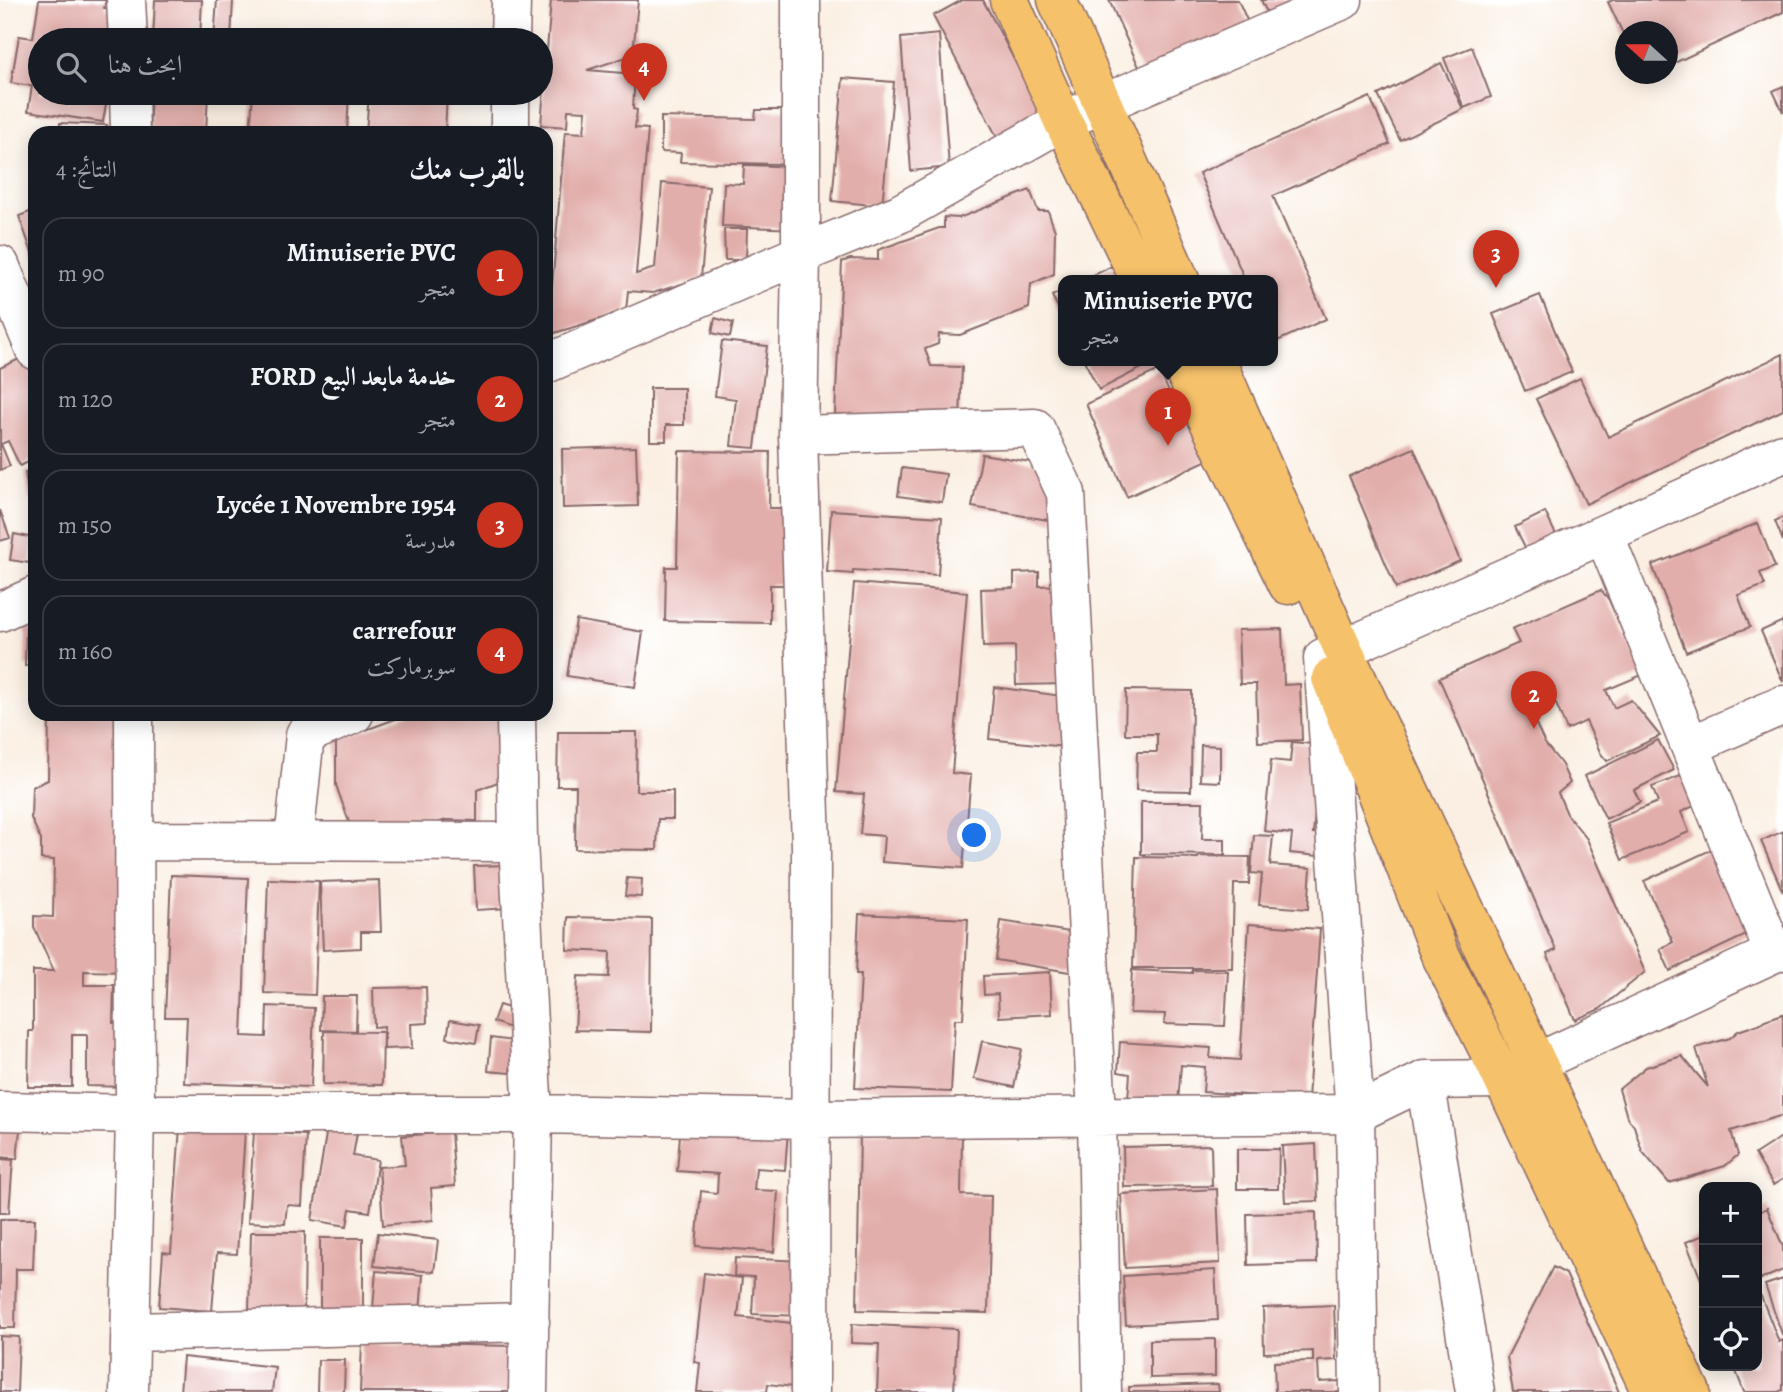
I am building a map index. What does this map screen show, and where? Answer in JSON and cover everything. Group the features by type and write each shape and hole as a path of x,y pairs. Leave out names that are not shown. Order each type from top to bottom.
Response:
{"main road":[{"path":"1009,0 1063,121 1138,275"},
{"path":"1057,0 1178,275"},
{"path":"1182,366 1333,653 1538,1063 1691,1392"},
{"path":"1218,366 1333,653 1439,952 1651,1392"}],"street":[{"path":"127,0 128,28"},
{"path":"510,0 510,28"},
{"path":"801,0 798,435 811,847 810,1392"},
{"path":"553,361 899,214 1063,121 1343,0"},
{"path":"129,105 130,126"},
{"path":"510,105 510,126"},
{"path":"0,265 21,344"},
{"path":"798,435 1035,428 1066,494 1097,1116 1102,1392"},
{"path":"1359,1392 1355,1114 1333,653 1783,453"},
{"path":"0,1111 135,1114 533,1114 811,1119 1355,1114 1425,1080 1501,1079 1779,951 1690,746 1604,534"},
{"path":"0,611 28,599"},
{"path":"1690,746 1783,705"},
{"path":"129,1392 135,1114 134,721"},
{"path":"294,841 305,735 338,721"},
{"path":"516,721 518,842 533,1114 528,1392"},
{"path":"134,841 518,842"},
{"path":"1425,1080 1475,1392"},
{"path":"131,1332 530,1322"}],"building":[{"path":"39,0 106,0 104,8 122,11 119,28 35,28"},
{"path":"155,0 202,0 201,28 154,28"},
{"path":"217,0 233,0 232,28 215,28"},
{"path":"551,0 638,0 633,55 587,70 635,74 635,128 648,129 636,274 655,268 662,183 709,187 701,278 653,293 628,291 626,311 553,333 553,275 565,132 584,133 586,111 568,110 567,127 541,125 543,105 553,105 553,28 549,28"},
{"path":"962,0 983,0 1042,113 997,137 933,16"},
{"path":"1109,0 1238,0 1250,27 1143,76"},
{"path":"1261,0 1304,0 1269,17"},
{"path":"1783,0 1783,12 1678,61 1678,21 1617,21 1608,2"},
{"path":"939,34 949,167 911,171 901,38"},
{"path":"19,36 28,37 28,85 11,83"},
{"path":"1472,47 1491,97 1464,108 1444,58"},
{"path":"636,53 657,55 654,74 634,71"},
{"path":"1441,63 1463,109 1400,140 1378,95"},
{"path":"843,78 894,82 882,206 832,201"},
{"path":"1783,86 1783,112 1773,91"},
{"path":"1370,97 1390,144 1273,196 1326,319 1278,341 1278,275 1243,275 1199,173"},
{"path":"29,105 106,105 103,122 28,111"},
{"path":"150,105 207,105 206,126 149,126"},
{"path":"252,105 348,105 347,126 251,126"},
{"path":"368,105 446,105 445,126 367,126"},
{"path":"756,110 787,110 786,164 680,162 681,153 661,152 661,117 755,119"},
{"path":"60,123 107,125 107,126 60,126"},
{"path":"744,165 798,167 796,229 722,226 724,183 743,184"},
{"path":"1030,190 1038,211 1048,211 1055,231 1054,274 1031,284 1029,308 960,335 939,334 938,344 925,349 931,366 962,367 960,420 835,414 842,262 850,259 878,260 878,250 944,228 944,217 959,218"},
{"path":"28,213 28,241 19,216"},
{"path":"724,229 747,229 746,260 725,260"},
{"path":"1118,263 1124,275 1094,275"},
{"path":"1058,293 1058,307 1052,296"},
{"path":"1540,295 1572,372 1525,391 1493,314"},
{"path":"715,318 733,323 730,337 712,333"},
{"path":"722,341 767,346 755,448 731,446 736,399 715,396"},
{"path":"1783,354 1783,410 1586,504 1536,399 1580,378 1608,437"},
{"path":"28,355 28,462 20,466 8,441 1,444 10,466 0,470 0,368"},
{"path":"1087,366 1145,366 1099,390"},
{"path":"1159,370 1169,392 1176,389 1214,457 1127,497 1086,404"},
{"path":"650,388 684,388 684,425 666,425 666,441 650,441"},
{"path":"636,447 638,506 563,508 562,449"},
{"path":"1414,448 1460,561 1396,588 1349,476"},
{"path":"679,451 770,452 769,508 787,508 786,585 770,585 770,623 665,621 666,567 677,567"},
{"path":"982,454 1048,465 1054,521 972,507"},
{"path":"902,468 946,474 942,502 898,496"},
{"path":"28,471 28,493 25,472"},
{"path":"0,510 10,538 0,541"},
{"path":"831,510 942,517 938,575 853,570 853,574 827,572"},
{"path":"1545,512 1557,537 1528,553 1515,527"},
{"path":"1783,517 1783,541 1775,521"},
{"path":"1758,523 1775,567 1760,573 1765,585 1738,595 1750,627 1686,652 1652,565"},
{"path":"14,534 28,537 28,563 10,560"},
{"path":"1039,572 1039,586 1063,585 1066,684 1016,685 1015,646 983,647 981,589 1014,588 1014,573"},
{"path":"854,583 967,592 952,773 971,775 963,868 882,862 884,836 860,834 864,794 836,792"},
{"path":"1601,590 1609,600 1642,675 1606,690 1614,708 1631,700 1660,736 1607,761 1586,721 1567,730 1549,687 1527,704 1544,742 1562,765 1570,783 1558,793 1567,814 1587,839 1645,972 1600,1009 1575,1020 1547,954 1556,950 1439,678 1519,643 1512,629"},
{"path":"576,620 643,632 635,687 567,676"},
{"path":"1783,621 1783,682 1761,631"},
{"path":"28,628 28,666 25,666"},
{"path":"1282,629 1284,685 1300,684 1302,740 1258,742 1256,684 1240,684 1238,630"},
{"path":"994,687 1070,697 1065,747 989,739"},
{"path":"1126,690 1192,691 1191,791 1136,790 1137,752 1157,752 1157,734 1125,734"},
{"path":"49,721 128,721 128,972 84,971 84,985 114,985 113,1023 132,1023 131,1087 87,1086 87,1035 72,1035 72,1087 28,1087 29,1031 33,1031 33,971 54,971 34,927 34,916 53,917 54,860 41,859 41,840 31,818 32,787 48,780"},
{"path":"390,721 505,721 508,778 477,790 477,821 446,820 424,828 348,826 336,785 336,741"},
{"path":"558,732 637,732 636,791 673,791 673,819 658,819 657,850 575,849 576,786 557,786"},
{"path":"1658,740 1674,770 1634,790 1640,802 1606,819 1585,776"},
{"path":"1292,742 1322,745 1313,833 1330,834 1328,857 1290,853 1292,834 1264,831 1271,760 1290,762"},
{"path":"1201,745 1220,746 1220,782 1200,781"},
{"path":"1683,775 1696,805 1681,812 1689,832 1622,860 1606,823 1658,802 1652,787"},
{"path":"1141,802 1203,802 1202,839 1225,839 1225,855 1141,854"},
{"path":"1783,831 1783,892 1761,841"},
{"path":"1254,835 1273,836 1270,865 1311,868 1308,909 1259,905 1262,874 1251,873"},
{"path":"1719,846 1759,929 1670,971 1660,949 1673,942 1644,881"},
{"path":"1136,857 1250,857 1249,884 1234,884 1232,968 1133,968"},
{"path":"508,865 509,908 476,910 474,866"},
{"path":"171,875 248,878 242,1036 266,1037 267,1006 314,1008 311,1087 184,1083 187,1017 165,1017"},
{"path":"627,878 642,879 641,897 625,896"},
{"path":"268,879 319,881 315,995 264,993"},
{"path":"379,880 381,932 361,932 361,948 323,950 320,882"},
{"path":"859,914 968,919 963,1019 955,1019 951,1092 855,1088 861,974 856,974"},
{"path":"568,917 652,919 651,1032 575,1030 578,976 609,977 610,952 567,950"},
{"path":"1001,921 1076,933 1070,972 996,960"},
{"path":"1249,924 1320,929 1308,1099 1203,1092 1205,1067 1181,1065 1178,1102 1128,1099 1130,1074 1118,1072 1120,1042 1211,1048 1210,1058 1240,1060"},
{"path":"1132,970 1192,973 1192,970 1228,971 1225,1026 1164,1024 1165,1014 1130,1013"},
{"path":"1050,972 1052,1014 999,1017 998,994 984,995 983,976"},
{"path":"426,987 427,1023 411,1024 412,1048 384,1049 384,1026 374,1027 373,988"},
{"path":"322,996 357,996 356,1031 321,1030"},
{"path":"499,1005 518,1011 513,1029 493,1022"},
{"path":"1783,1014 1783,1115 1731,1131 1738,1155 1725,1166 1669,1183 1642,1151 1634,1126 1627,1117 1619,1089 1646,1067 1682,1056 1708,1087 1696,1048 1730,1038 1738,1031"},
{"path":"450,1020 479,1025 476,1043 447,1038"},
{"path":"324,1031 383,1032 382,1085 323,1084"},
{"path":"491,1038 513,1041 510,1073 488,1071"},
{"path":"982,1041 1022,1049 1014,1087 974,1079"},
{"path":"681,1123 788,1131 785,1170 756,1168 754,1190 778,1191 774,1252 696,1246 701,1191 717,1193 718,1174 677,1171"},
{"path":"180,1127 245,1131 237,1254 217,1253 212,1311 159,1307 163,1252 171,1253"},
{"path":"0,1128 20,1130 17,1159 0,1157"},
{"path":"327,1128 357,1133 353,1156 378,1160 370,1212 350,1209 347,1226 312,1220"},
{"path":"254,1132 306,1135 302,1206 287,1205 285,1224 248,1222"},
{"path":"451,1132 455,1186 431,1188 433,1220 383,1225 379,1167 405,1165 402,1136"},
{"path":"860,1132 962,1134 961,1195 991,1196 988,1313 857,1310"},
{"path":"1783,1136 1783,1179 1773,1185 1755,1154"},
{"path":"1316,1144 1318,1201 1285,1202 1282,1146"},
{"path":"1211,1145 1212,1186 1124,1187 1123,1147"},
{"path":"1237,1149 1279,1149 1278,1189 1237,1189"},
{"path":"0,1159 13,1160 9,1213 0,1213"},
{"path":"1217,1189 1220,1263 1125,1268 1121,1194"},
{"path":"1767,1208 1783,1247 1783,1270 1762,1279 1762,1245 1762,1210"},
{"path":"1316,1212 1317,1263 1248,1265 1247,1214"},
{"path":"0,1219 35,1219 33,1269 16,1269 15,1328 0,1328"},
{"path":"251,1232 305,1232 304,1313 249,1312"},
{"path":"378,1233 438,1240 434,1272 374,1266"},
{"path":"1699,1237 1699,1274 1686,1242"},
{"path":"320,1238 363,1238 363,1315 320,1315"},
{"path":"735,1258 802,1261 799,1316 752,1314 754,1277 734,1276"},
{"path":"1553,1267 1566,1274 1619,1392 1513,1392 1507,1357"},
{"path":"1215,1270 1218,1320 1126,1325 1123,1276"},
{"path":"376,1271 423,1275 420,1312 373,1308"},
{"path":"704,1273 742,1278 738,1317 809,1325 802,1388 768,1384 767,1392 697,1392 700,1363 694,1362"},
{"path":"1783,1279 1783,1337 1765,1285"},
{"path":"1762,1299 1779,1342 1783,1340 1783,1390 1744,1392 1736,1371 1762,1371"},
{"path":"1334,1305 1336,1360 1318,1361 1319,1382 1340,1381 1341,1392 1275,1392 1274,1362 1313,1361 1313,1351 1264,1353 1263,1308"},
{"path":"852,1324 957,1329 954,1392 877,1392 879,1344 851,1343"},
{"path":"0,1336 19,1337 17,1392 0,1392"},
{"path":"1215,1339 1215,1376 1150,1378 1150,1340"},
{"path":"362,1343 514,1346 513,1392 360,1392"},
{"path":"183,1357 275,1367 272,1392 180,1392"},
{"path":"318,1360 345,1360 344,1392 317,1392"},
{"path":"1218,1384 1219,1392 1129,1392 1129,1387"}],"place":[{"name":"carrefour","path":"644,101"},
{"name":"Lycée 1 Novembre 1954","path":"1496,288"},
{"name":"Minuiserie PVC","path":"1168,446"},
{"name":"خدمة مابعد البيع FORD","path":"1534,729"}]}
